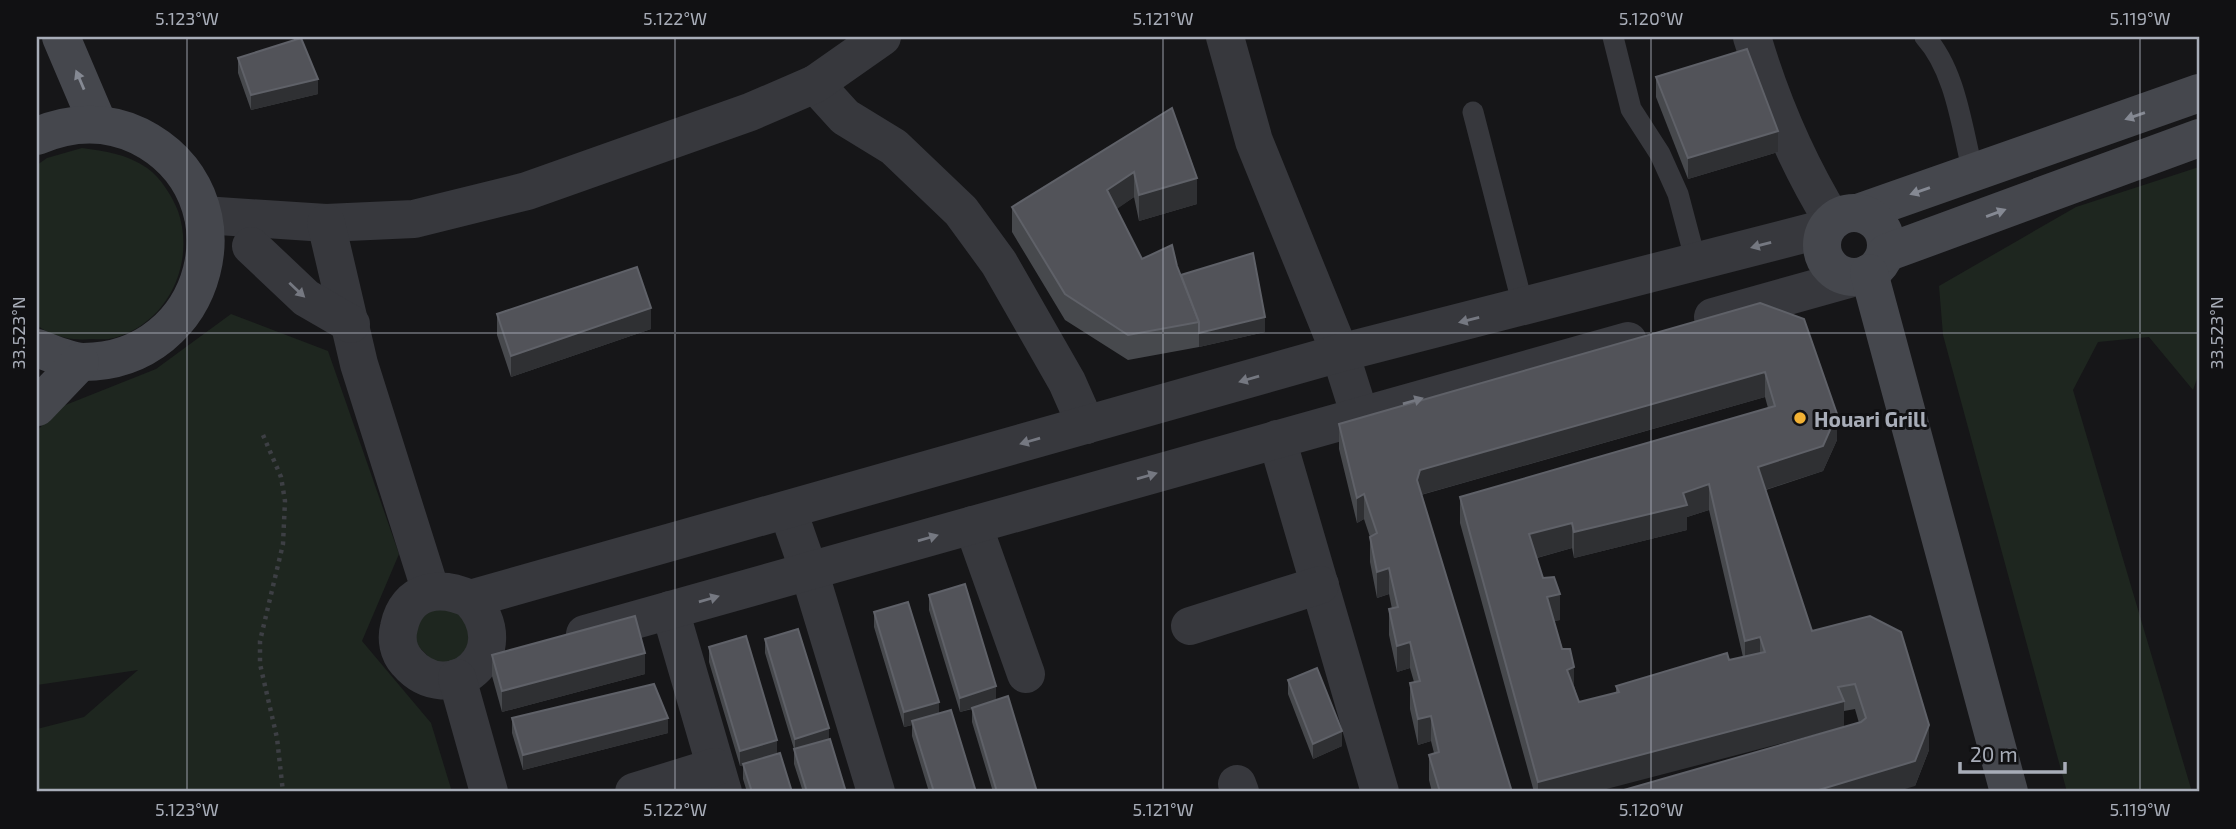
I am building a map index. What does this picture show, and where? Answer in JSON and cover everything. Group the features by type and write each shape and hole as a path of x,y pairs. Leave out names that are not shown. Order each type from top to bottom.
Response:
{"street":[{"path":"61,37 98,124"},
{"path":"203,215 311,221 414,219 527,191 750,112 814,84 881,37"},
{"path":"1226,37 1254,141 1340,353 1360,416"},
{"path":"1752,37 1796,155 1809,182 1839,221"},
{"path":"814,84 845,117 894,147 961,211 999,263 1067,382 1087,425"},
{"path":"470,599 1340,353 1696,262 1839,221 2199,93"},
{"path":"37,136 58,127 98,124 127,130 154,144 176,163 193,188 203,215 206,245 202,276 188,305 168,330 142,348 111,359 80,362 37,348"},
{"path":"2009,792 1870,268 1886,239 1881,226 1871,217 1839,221 1823,239 1827,262 1845,276 1870,268 2199,138"},
{"path":"202,276 251,246 311,221"},
{"path":"311,221 351,324 359,364 431,592"},
{"path":"251,246 306,298 351,324"},
{"path":"555,643 1669,329 1870,268"},
{"path":"37,407 80,362"},
{"path":"1278,439 1380,792"},
{"path":"788,510 876,792"},
{"path":"973,525 1026,674"},
{"path":"1190,626 1320,584"},
{"path":"467,671 484,654 488,631 481,610 470,599 453,591 431,592 417,598 401,616 397,634 403,658 416,672 434,680 452,680 467,671 517,654"},
{"path":"634,792 719,780 670,610"},
{"path":"467,671 489,792"}],"lane":[{"path":"1613,37 1631,109 1660,154 1678,194 1696,262"},
{"path":"1926,37 1935,47 1948,73 1973,172"},
{"path":"1473,112 1523,306"}],"path":[{"path":"263,435 281,477 285,501 283,544 260,640 260,664 277,738 283,792"}],"shaded area":[{"path":"82,148 124,156 152,172 173,199 183,231 180,270 163,305 133,330 111,339 70,339 49,333 37,325 37,165 47,158"},
{"path":"2199,167 2199,373 2193,390 2149,337 2098,342 2073,390 2192,792 2067,792 1943,335 1939,286 2076,207"},
{"path":"231,314 328,351 399,554 362,641 431,723 452,792 37,792 37,729 84,717 138,670 37,685 37,431 58,408 156,369"},
{"path":"436,604 469,613 470,656 438,666 414,642 418,619"}],"building":[{"path":"301,38 318,79 251,95 238,58"},
{"path":"1747,49 1778,131 1688,158 1656,77"},
{"path":"1172,108 1197,178 1139,195 1134,172 1107,190 1142,259 1172,245 1177,266 1199,322 1128,335 1065,294 1012,207"},
{"path":"1253,253 1265,317 1199,333 1199,322 1181,275"},
{"path":"637,267 651,308 511,356 497,314"},
{"path":"1760,303 1804,319 1837,414 1823,446 1758,467 1812,631 1870,616 1901,632 1929,725 1915,761 1812,792 1617,792 1861,722 1866,718 1855,684 1838,687 1844,701 1538,782 1460,497 1775,406 1765,372 1420,470 1417,480 1512,792 1440,792 1429,755 1439,752 1431,716 1418,719 1410,683 1420,681 1410,642 1397,646 1389,609 1398,607 1389,568 1377,572 1370,537 1377,533 1364,494 1357,498 1339,424","holes":["1709,484 1745,641 1760,637 1765,652 1729,660 1727,653 1616,686 1619,692 1579,702 1567,670 1574,667 1570,649 1562,649 1547,597 1560,594 1554,577 1543,578 1529,534 1572,523 1574,532 1687,505 1683,493"]},
{"path":"965,584 996,686 960,698 929,595"},
{"path":"908,602 939,702 904,712 874,612"},
{"path":"635,616 645,653 502,691 492,655"},
{"path":"798,629 829,728 795,739 765,639"},
{"path":"746,636 777,740 740,751 709,647"},
{"path":"1317,668 1342,731 1313,744 1288,680"},
{"path":"654,684 668,718 523,755 512,718"},
{"path":"1008,696 1037,792 997,792 972,708"},
{"path":"951,710 976,792 934,792 912,721"},
{"path":"830,739 846,792 807,792 794,749"},
{"path":"780,753 792,792 752,792 743,764"}],"place":[{"name":"Houari Grill","path":"1800,418"}]}
